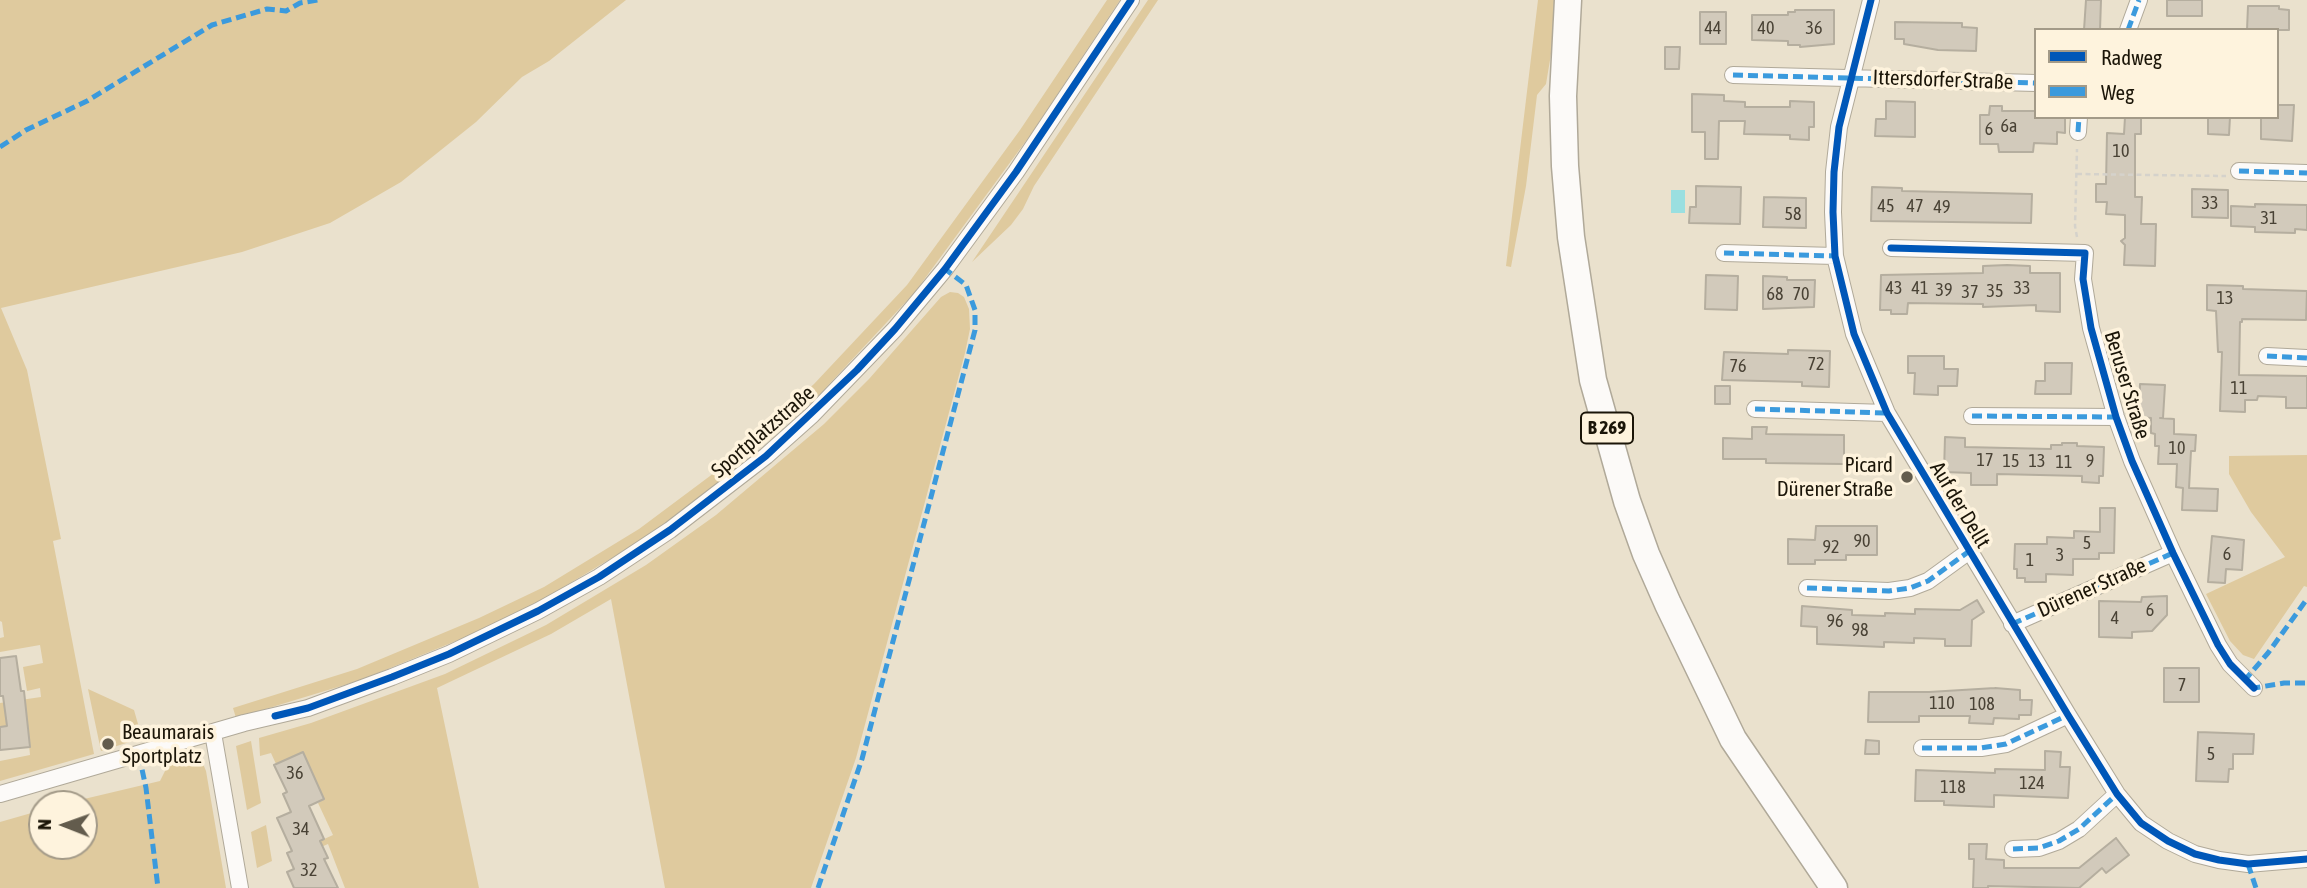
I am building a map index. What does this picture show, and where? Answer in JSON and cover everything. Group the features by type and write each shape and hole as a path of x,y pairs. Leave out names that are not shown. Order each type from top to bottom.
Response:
{"main road":[{"name":"B 269","path":"1568,0 1563,96 1571,237 1593,380 1624,490 1662,592 1733,739 1834,888"}],"street":[{"name":"Sportplatzstraße","path":"0,794 254,720 308,708 392,677 502,630 599,577 707,504 812,415 904,319 945,270 1016,172 1131,0"},
{"name":"Auf der Dellt","path":"1871,0 1839,127 1834,172 1835,256 1854,334 1887,413 2068,715 2117,794 2141,823 2168,841 2195,854 2248,864 2278,864 2307,859"},
{"path":"2129,28 2139,0"},
{"path":"1732,75 1850,78"},
{"name":"Ittersdorfer Straße","path":"1850,78 2034,83"},
{"path":"2239,171 2307,173"},
{"path":"1891,248 2085,253"},
{"path":"1724,253 1835,256"},
{"name":"Beruser Straße","path":"2085,253 2083,279 2086,304 2116,417 2132,461 2173,553 2230,664 2254,688"},
{"path":"2267,356 2307,358"},
{"path":"1755,409 1887,413"},
{"name":"Beruser Straße","path":"1972,416 2116,417"},
{"name":"Auf der Dellt","path":"1808,588 1889,591 1910,588 1928,581 1968,552"},
{"name":"Dürener Straße","path":"2012,624 2173,553"},
{"path":"1922,748 1981,748 2006,744 2068,715"},
{"path":"213,733 240,888"},
{"path":"2013,849 2039,848 2059,841 2117,794"}],"path":[{"path":"2078,125 2075,226 2085,253"},
{"path":"2077,174 2224,177 2239,171"}],"shaded area":[{"path":"0,0 626,0 549,61 522,77 476,122 401,182 330,223 242,252 1,308 27,370 61,539 53,541 94,754 0,781 0,761 30,755 27,724 0,727 0,703 41,697 40,688 27,691 23,667 43,663 40,645 0,652 0,638 4,637 0,621"},
{"path":"1107,0 1120,0 1031,134 915,292 820,394 717,484 645,538 547,597 485,629 361,680 236,718 233,708 357,669 479,618 544,587 639,529 710,476 814,384 907,285 1020,130"},
{"path":"1148,0 1158,0 1034,186 1023,209 1011,225 972,262"},
{"path":"1538,0 1557,0 1546,84 1537,95 1526,186 1511,267 1506,266"},
{"path":"950,292 964,297 969,309 970,329 965,353 856,758 811,888 665,888 611,599 551,634 437,688 479,888 345,888 328,844 305,854 302,849 333,835 318,803 323,800 314,782 316,780 303,752 276,764 271,753 260,756 259,738 311,723 445,674 546,625 646,565 716,515 824,424 869,379 941,297"},
{"path":"2307,455 2307,587 2304,586 2254,659 2243,655 2230,641 2206,594 2285,557 2251,512 2229,474 2229,456"},
{"path":"88,689 134,710 142,738 101,751"},
{"path":"251,741 261,803 247,810 236,746"},
{"path":"188,756 201,759 206,771 226,888 0,888 0,822 28,814 28,860 98,860 98,796 160,781 170,761"},
{"path":"266,825 272,861 257,868 251,832"}],"water":[{"path":"1671,190 1685,190 1685,213 1671,213"}],"building":[{"path":"2086,0 2101,0 2100,28 2084,28"},
{"path":"2167,0 2202,0 2202,16 2167,16"},
{"path":"2248,6 2279,6 2279,9 2289,10 2289,30 2247,28"},
{"path":"1834,10 1834,44 1800,47 1788,45 1788,41 1752,40 1752,15 1788,15 1788,12"},
{"path":"1700,12 1726,12 1726,44 1700,44"},
{"path":"1895,22 1962,23 1962,27 1977,28 1976,51 1938,50 1904,44 1904,39 1895,39"},
{"path":"1665,47 1680,47 1679,69 1665,69"},
{"path":"1692,94 1724,95 1724,101 1745,102 1745,107 1790,107 1790,101 1814,102 1814,127 1809,127 1809,140 1790,139 1790,135 1744,134 1745,121 1719,121 1718,159 1705,159 1705,132 1692,132"},
{"path":"1886,101 1915,102 1915,137 1875,136 1876,119 1886,119"},
{"path":"2279,105 2294,105 2292,141 2261,139 2261,119 2279,119"},
{"path":"1990,106 2002,106 2002,111 2034,111 2034,119 2065,119 2065,133 2057,132 2057,144 2034,143 2033,152 1999,152 1998,144 1980,144 1980,115 1989,115"},
{"path":"2125,119 2141,119 2141,134 2135,134 2135,197 2142,197 2141,224 2156,224 2155,266 2124,265 2125,245 2121,241 2125,238 2125,215 2106,214 2107,202 2096,202 2096,184 2106,184 2107,133 2124,134"},
{"path":"2208,119 2230,119 2229,135 2208,134"},
{"path":"1696,186 1741,187 1740,224 1689,223 1690,207 1696,207"},
{"path":"1872,187 1902,188 1902,191 2032,194 2031,223 1871,221"},
{"path":"2192,189 2228,190 2228,218 2192,217"},
{"path":"1764,197 1806,198 1806,228 1763,227"},
{"path":"2255,204 2307,205 2307,230 2295,229 2295,233 2255,232 2255,227 2231,226 2231,206 2255,207"},
{"path":"1983,266 2030,266 2030,273 2060,273 2060,312 2036,311 2036,305 1983,307 1983,304 1908,303 1907,314 1891,314 1891,310 1880,310 1881,275 1983,273"},
{"path":"1706,275 1738,276 1737,310 1705,309"},
{"path":"1763,276 1787,277 1787,280 1815,280 1814,307 1763,309"},
{"path":"2207,285 2307,291 2306,320 2242,319 2239,375 2307,376 2307,408 2286,408 2286,397 2258,396 2257,400 2245,400 2245,412 2220,411 2222,352 2218,352 2216,311 2207,310"},
{"path":"1788,350 1830,351 1829,387 1802,386 1802,382 1722,380 1724,352 1788,354"},
{"path":"1908,356 1944,356 1944,369 1958,369 1957,386 1938,386 1938,395 1914,394 1915,373 1908,373"},
{"path":"2045,363 2072,363 2071,394 2035,394 2036,381 2045,381"},
{"path":"2140,384 2165,385 2163,418 2160,418 2174,419 2174,434 2196,435 2195,451 2191,451 2189,488 2218,489 2217,511 2182,510 2183,488 2176,487 2177,464 2158,464 2159,446 2155,446 2155,434 2151,433 2151,418 2139,417"},
{"path":"1715,386 1730,386 1730,404 1715,404"},
{"path":"1752,427 1767,427 1766,434 1844,435 1844,464 1766,463 1766,459 1723,459 1723,438 1752,439"},
{"path":"1945,437 1965,438 1965,447 2051,449 2051,445 2077,443 2077,446 2104,447 2103,476 2099,476 2099,483 2082,482 2082,476 1997,474 1997,485 1971,485 1971,473 1944,472"},
{"path":"2100,508 2115,508 2114,553 2099,553 2099,559 2073,559 2073,575 2046,574 2046,582 2025,582 2025,578 2017,578 2017,569 2014,569 2015,544 2047,544 2047,537 2074,538 2074,531 2100,532"},
{"path":"1816,526 1877,526 1877,555 1846,555 1846,560 1815,560 1815,564 1788,564 1788,539 1815,540"},
{"path":"2212,536 2244,540 2242,570 2226,569 2225,583 2208,582"},
{"path":"2167,596 2167,615 2152,631 2132,632 2132,638 2099,637 2099,601 2141,602 2142,597"},
{"path":"1977,600 1984,612 1972,620 1971,646 1945,646 1945,639 1914,638 1914,643 1884,642 1884,647 1817,644 1817,627 1801,626 1802,606 1852,610 1852,615 1885,616 1885,613 1915,614 1915,609 1960,610"},
{"path":"16,656 21,691 24,691 30,747 0,750 0,727 7,726 3,696 0,696 0,658"},
{"path":"2164,668 2199,668 2199,702 2164,702"},
{"path":"1995,688 2020,690 2020,700 2032,700 2031,715 2019,715 2019,719 1994,718 1993,724 1969,723 1970,716 1919,716 1919,722 1868,722 1869,692"},
{"path":"2198,732 2254,734 2253,754 2233,754 2233,769 2229,769 2228,782 2196,781"},
{"path":"1866,740 1879,741 1879,754 1865,754"},
{"path":"2045,751 2061,752 2060,767 2070,767 2068,798 1994,795 1994,807 1944,805 1944,801 1915,801 1916,770 1995,773 1995,769 2045,770"},
{"path":"303,752 324,799 309,806 324,839 320,841 328,858 324,859 338,888 294,888 287,872 294,869 287,853 292,851 277,818 291,812 283,794 287,792 274,765"},
{"path":"2116,838 2129,855 2106,873 2102,868 2079,888 1973,888 1974,859 1969,859 1969,844 1987,844 1986,859 2004,860 2004,868 2079,868"}],"marked path":[{"path":"0,147 26,130 87,101 212,25 267,9 286,11 300,3 318,0"},
{"path":"2129,28 2139,0"},
{"path":"1733,75 2034,83"},
{"path":"2078,132 2079,119"},
{"path":"2239,171 2307,173"},
{"path":"1724,253 1835,256"},
{"path":"818,888 862,759 975,330 975,310 966,285 945,269"},
{"path":"2267,356 2307,358"},
{"path":"1755,409 1887,413"},
{"path":"1972,416 2116,417"},
{"path":"1807,588 1889,591 1910,588 1928,581 1968,552"},
{"path":"2012,624 2173,553"},
{"path":"2244,681 2307,599"},
{"path":"2251,686 2254,688 2284,683 2307,683"},
{"path":"1922,748 1981,748 2006,744 2068,715"},
{"path":"139,755 146,788 158,888"},
{"path":"2013,849 2039,848 2059,841 2079,829 2117,794"},
{"path":"2248,864 2256,888"}],"cycle path":[{"path":"275,716 308,708 392,677 449,654 538,611 599,577 670,530 766,456 857,370 945,269 1016,172 1131,0"},
{"path":"1871,0 1839,127 1833,212 1835,256 1854,334 1887,413 2068,715 2117,794 2141,823 2168,841 2195,854 2219,860 2248,864 2307,859"},
{"path":"1891,248 2085,253 2083,279 2091,328 2116,417 2132,461 2218,645 2230,664 2254,688"}],"place":[{"name":"Picard Dürener Straße","path":"1907,477"},
{"name":"Beaumarais Sportplatz","path":"108,744"}]}
